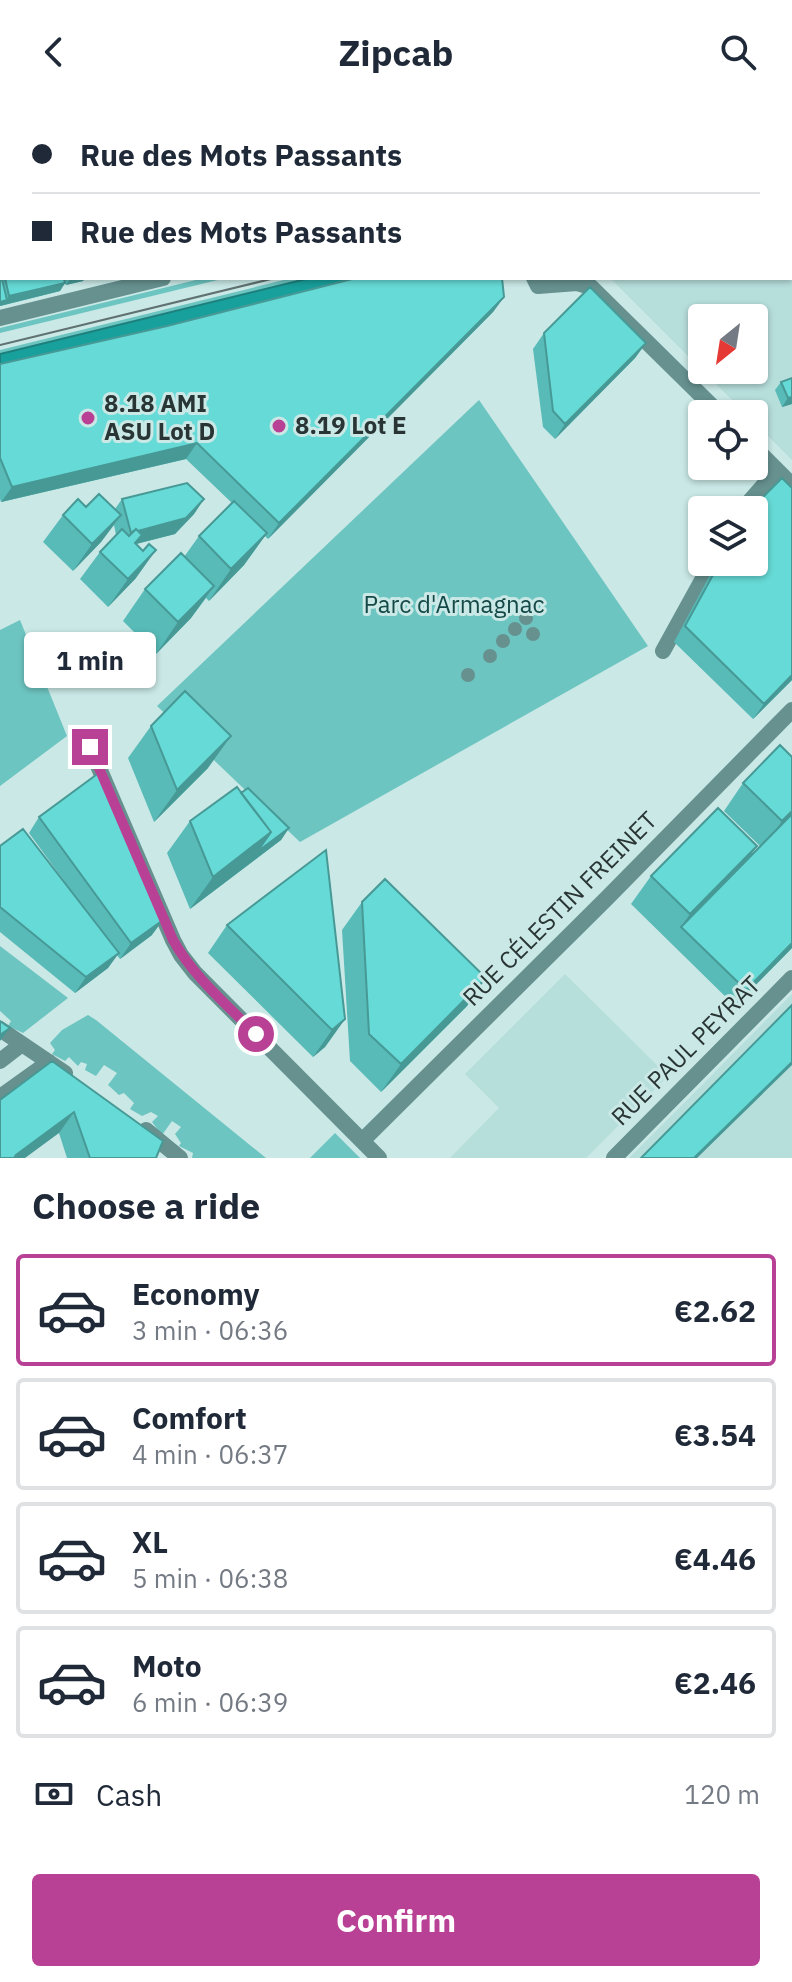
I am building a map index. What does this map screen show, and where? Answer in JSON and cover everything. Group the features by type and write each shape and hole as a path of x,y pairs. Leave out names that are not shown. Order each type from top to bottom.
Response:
{"street":[{"path":"0,318 152,280"},
{"path":"536,282 577,283 591,287 706,400"},
{"path":"768,461 792,485"},
{"path":"754,496 777,470"},
{"path":"663,651 704,576"},
{"name":"RUE CÉLESTIN FREINET","path":"362,1141 792,710"},
{"path":"90,747 181,955 195,973 379,1158"},
{"name":"RUE PAUL PEYRAT","path":"614,1158 792,978"},
{"path":"0,1029 75,1080"},
{"path":"0,1061 22,1044"},
{"path":"0,1097 49,1062"},
{"path":"136,1123 171,1155"}],"shaded area":[{"path":"302,280 383,280 0,374 0,354"},
{"path":"612,280 792,280 792,460 768,436 768,400 732,400 716,384 768,384 768,304 688,304 688,356"},
{"path":"565,974 668,1076 586,1158 450,1158 499,1108 465,1074"},
{"path":"792,994 792,1158 629,1158 704,1083"}],"green space":[{"path":"196,280 218,280 0,333 0,328"},
{"path":"284,280 303,280 0,355 0,350"},
{"name":"Parc d'Armagnac","path":"479,400 648,646 300,842 157,706"},
{"path":"20,620 67,736 0,786 0,630"},
{"path":"0,946 68,998 23,1033 8,1026 11,1021 0,1011"},
{"path":"88,1015 266,1158 192,1158 193,1153 179,1146 181,1143 175,1134 181,1127 172,1121 162,1135 152,1122 158,1116 151,1112 142,1116 130,1109 134,1103 124,1093 119,1095 108,1085 117,1073 104,1065 96,1076 85,1070 87,1064 81,1062 78,1066 69,1057 65,1061 52,1054 55,1050 50,1043 62,1030"},
{"path":"335,1133 360,1158 310,1158"}],"building":[{"path":"0,280 2,280 7,300 0,302"},
{"path":"5,280 64,280 65,283 9,296"},
{"path":"348,280 502,280 504,297 279,523 197,443 12,487 0,458 0,364"},
{"path":"590,287 646,343 565,424 553,411 544,333"},
{"path":"792,378 792,397 788,398 781,382"},
{"path":"782,478 792,488 792,675 764,704 685,626 712,576 768,576 768,496 764,496"},
{"path":"187,483 204,499 186,518 136,529 131,533 122,499"},
{"path":"99,494 121,515 92,544 63,515 78,499 86,507"},
{"path":"234,501 267,533 231,569 199,536"},
{"path":"122,529 129,536 136,529 142,535 135,543 143,551 149,544 156,550 128,579 100,552"},
{"path":"181,553 214,586 178,622 145,589"},
{"path":"185,691 231,736 177,790 151,726"},
{"path":"780,745 792,757 792,811 782,821 743,783"},
{"path":"100,772 163,920 131,943 39,817"},
{"path":"237,787 271,832 213,877 190,821"},
{"path":"248,788 289,828 257,852 271,832 241,793"},
{"path":"718,808 757,846 690,914 651,876"},
{"path":"792,814 792,943 746,990 681,927"},
{"path":"23,829 119,953 86,977 0,907 0,846"},
{"path":"326,850 345,1019 332,1030 227,925"},
{"path":"385,879 486,978 401,1064 369,1034 362,902"},
{"path":"792,1005 792,1062 694,1158 641,1158"},
{"path":"0,1021 10,1028 0,1035"},
{"path":"52,1061 163,1141 156,1158 90,1158 74,1112 14,1158 0,1158 0,1100"}],"tram line":[{"path":"0,345 267,280"}],"place":[{"name":"8.18 AMI ASU Lot D","path":"88,418"},
{"name":"8.19 Lot E","path":"279,426"}],"route":[{"path":"90,747 181,955 256,1034"}]}
